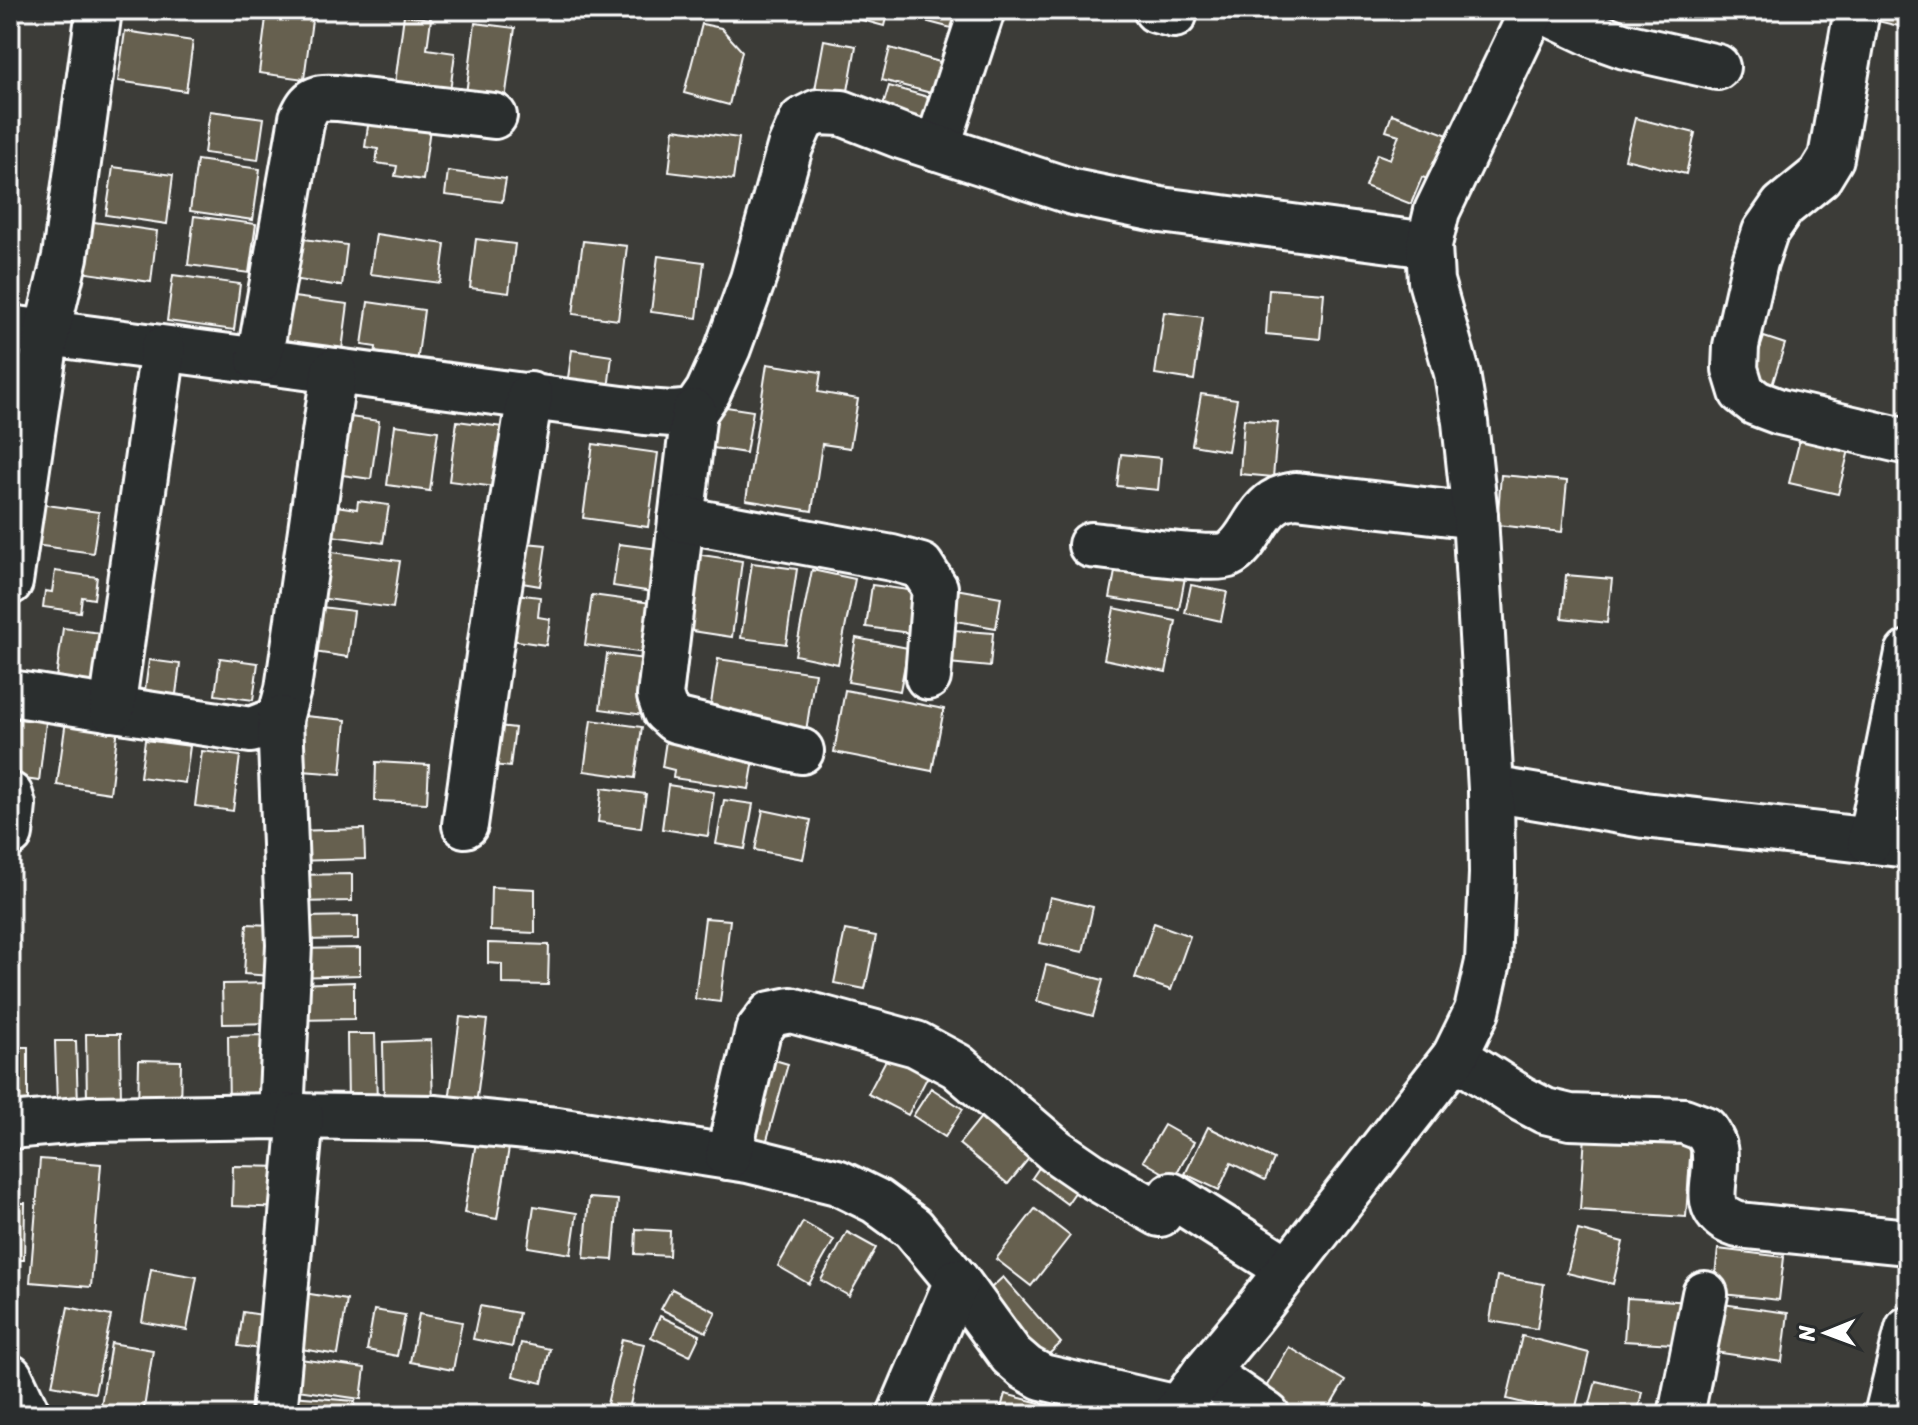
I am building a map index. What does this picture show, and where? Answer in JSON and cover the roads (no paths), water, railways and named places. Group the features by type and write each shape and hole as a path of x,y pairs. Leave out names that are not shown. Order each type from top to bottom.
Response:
{"street":[{"path":"10,582 29,330 65,257 99,10"},
{"path":"937,148 982,10"},
{"path":"10,1126 91,1119 291,1116 449,1119 557,1130 748,1160 837,1182 876,1201 913,1228 957,1281 1011,1355 1026,1368 1042,1377 1176,1412 1455,1056 1477,1011 1488,962 1492,874 1491,789 1475,516 1457,373 1431,281 1429,245 1437,211 1533,10"},
{"path":"1542,10 1625,46 1717,67"},
{"path":"1857,10 1831,158 1820,176 1783,206 1765,232 1736,346 1735,369 1742,392 1756,403 1780,412 1908,442"},
{"path":"259,360 302,118 308,105 318,97 337,98 494,116"},
{"path":"801,751 675,720 665,711 660,696 694,412 708,392 733,335 753,279 790,147 802,120 818,112 842,113 901,136 1073,192 1161,210 1429,245"},
{"path":"29,330 645,412 694,412"},
{"path":"112,709 163,349"},
{"path":"274,1415 291,1116 289,945 280,719 288,689 334,371"},
{"path":"465,825 530,395"},
{"path":"1091,545 1205,557 1228,556 1244,541 1261,513 1276,500 1296,495 1475,516"},
{"path":"681,519 921,566 935,588 928,677"},
{"path":"1491,789 1644,815 1889,843 1908,653"},
{"path":"10,693 251,730 280,719"},
{"path":"10,795 13,805 10,834"},
{"path":"728,1157 758,1031 771,1014 791,1010 916,1044 957,1066 1056,1151 1091,1175 1160,1214 1171,1195 1288,1269"},
{"path":"1455,1056 1545,1111 1570,1117 1684,1121 1705,1129 1714,1146 1713,1206 1723,1220 1738,1225 1908,1242"},
{"path":"900,1415 957,1281"},
{"path":"1681,1415 1705,1294"},
{"path":"1887,1415 1908,1329"},
{"path":"1205,1372 1267,1415"},
{"path":"10,1377 28,1415"}]}
